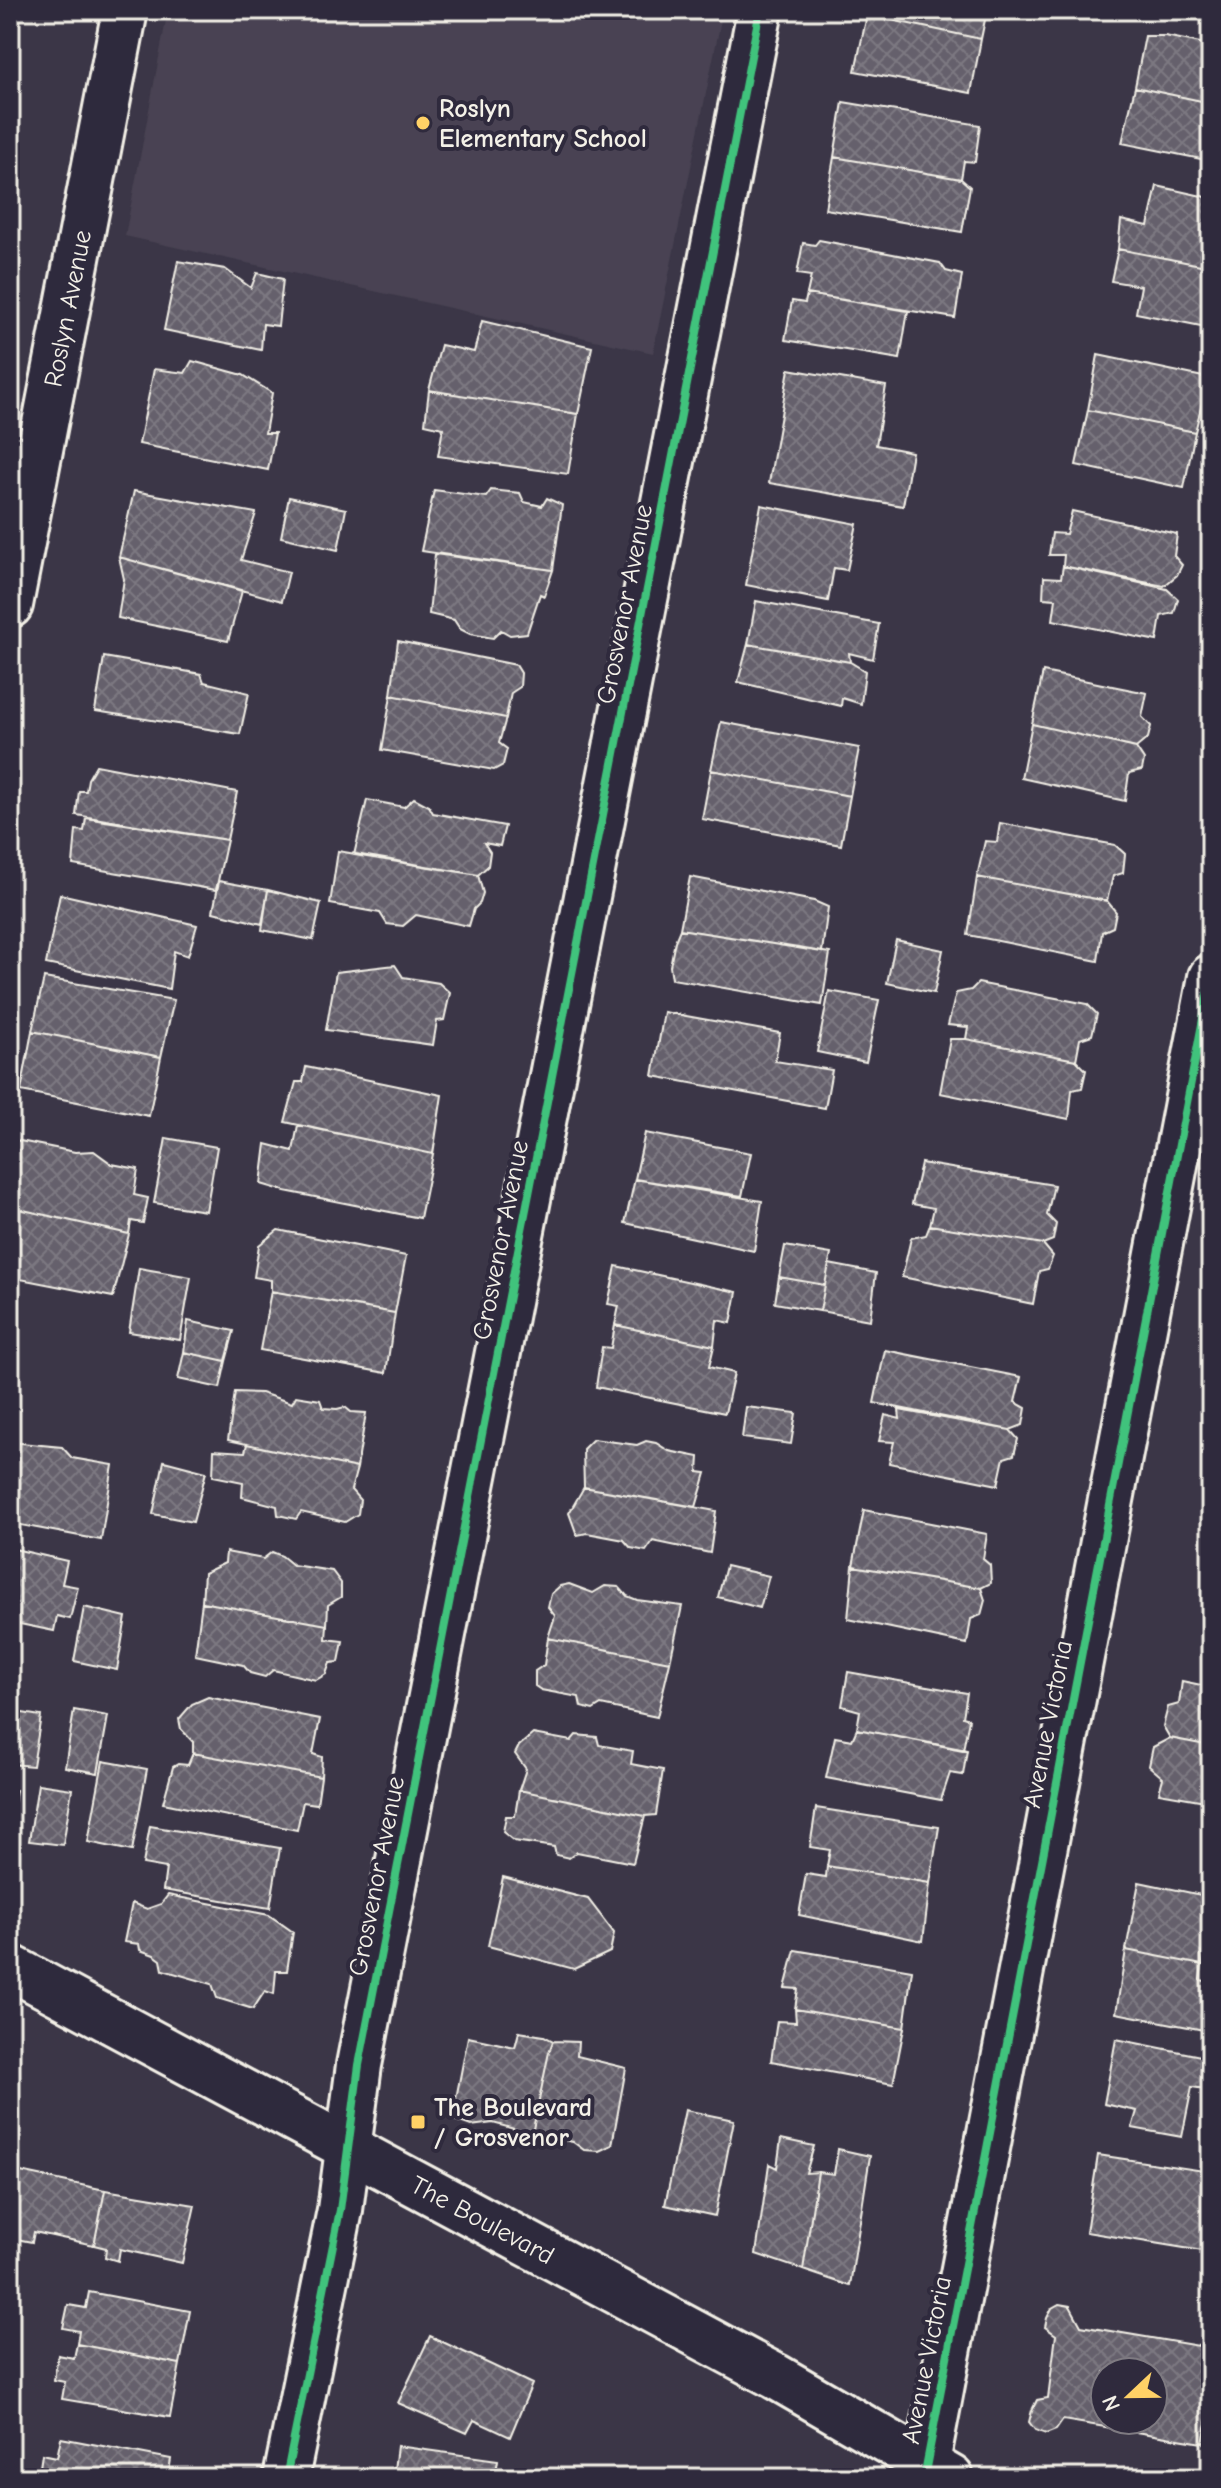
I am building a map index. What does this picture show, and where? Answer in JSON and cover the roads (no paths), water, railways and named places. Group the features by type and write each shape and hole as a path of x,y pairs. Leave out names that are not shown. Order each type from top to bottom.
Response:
{"street":[{"name":"Roslyn Avenue","path":"10,605 125,10"},
{"name":"Grosvenor Avenue","path":"286,2478 340,2210 359,2065 760,10"},
{"name":"Avenue Victoria","path":"934,2473 1211,977"},
{"name":"The Boulevard","path":"10,1967 775,2376 934,2473"}],"place":[{"name":"Roslyn Elementary School","path":"423,123"},
{"name":"The Boulevard / Grosvenor","path":"418,2122"}]}
